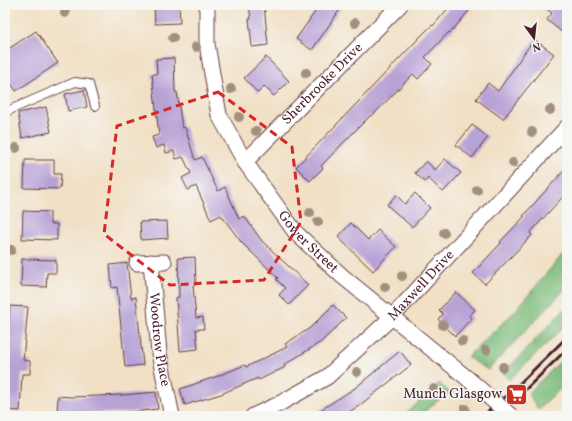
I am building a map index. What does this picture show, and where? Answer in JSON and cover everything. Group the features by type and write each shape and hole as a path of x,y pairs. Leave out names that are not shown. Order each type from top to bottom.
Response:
{"street":[{"name":"Gower Street","path":"207,5 207,44 219,115 245,162 296,233 342,276 511,416"},
{"name":"Sherbrooke Drive","path":"245,162 400,5"},
{"name":"Maxwell Drive","path":"253,416 277,405 327,377 392,317 567,127"},
{"name":"Woodrow Place","path":"151,262 159,353 172,416"}],"lane":[{"path":"5,112 76,82 89,84 95,106"}],"highlighted area":[{"path":"218,92 292,147 301,222 264,280 170,285 104,234 117,126"}],"green space":[{"path":"567,249 567,287 488,370 467,357 515,311"},
{"path":"567,306 567,324 509,380 503,374"},
{"path":"567,355 567,383 538,409 528,393"},
{"path":"439,383 449,392 419,416 402,416 408,412"}],"building":[{"path":"154,5 179,5 180,23 155,24"},
{"path":"249,5 264,5 268,45 252,47"},
{"path":"320,5 343,5 312,50 296,39"},
{"path":"451,5 474,5 450,33 449,32 425,57 432,64 418,79 413,74 343,143 321,166 323,168 310,181 296,167 419,38 432,25 433,26"},
{"path":"541,5 567,5 567,36 547,20 552,13"},
{"path":"36,31 58,63 16,91 5,74 5,51"},
{"path":"534,39 554,54 503,119 476,99 488,83 498,91"},
{"path":"266,57 289,81 274,96 264,86 258,93 244,78"},
{"path":"174,58 175,92 177,92 182,128 185,127 195,160 202,157 218,191 225,187 239,219 244,216 262,241 308,285 289,305 279,295 285,288 276,279 278,278 241,242 221,215 211,220 196,186 188,190 182,178 191,173 183,157 176,159 174,151 166,153 164,145 156,148 152,137 159,135 152,74 157,74 156,59"},
{"path":"84,90 87,107 68,111 65,94"},
{"path":"46,107 51,132 22,138 18,113"},
{"path":"472,125 488,137 472,158 456,145"},
{"path":"445,159 461,173 443,192 428,178 425,182 415,173 426,161 435,170"},
{"path":"25,160 54,160 54,174 61,174 60,189 24,188"},
{"path":"567,167 567,192 530,233 532,235 485,284 473,273"},
{"path":"415,193 430,208 412,227 387,205 396,195 405,204"},
{"path":"23,211 50,212 50,224 57,224 57,240 22,239"},
{"path":"167,221 168,238 141,240 140,222"},
{"path":"351,223 368,240 378,230 396,247 373,271 338,237"},
{"path":"195,257 196,285 193,285 196,318 203,317 204,329 196,329 198,349 180,351 176,298 179,297 178,258"},
{"path":"22,259 56,260 56,273 47,273 46,287 21,286"},
{"path":"127,263 131,298 136,297 143,365 125,367 117,287 112,288 110,265"},
{"path":"456,292 475,310 469,316 472,318 455,336 438,319 443,314 439,310"},
{"path":"333,305 346,318 321,342 284,365 285,367 259,380 258,378 221,394 185,405 180,389 245,365 246,367 287,347 285,344 310,328"},
{"path":"10,306 28,307 23,360 30,361 30,374 22,374 20,411 5,410 5,370"},
{"path":"400,351 411,365 360,405 343,416 311,416 355,388"},
{"path":"156,392 158,409 123,413 57,413 58,396 71,397 122,395"}],"railway":[{"path":"483,416 513,390 567,337"},
{"path":"496,416 567,349"}],"place":[{"name":"Munch Glasgow","path":"517,394"}]}
